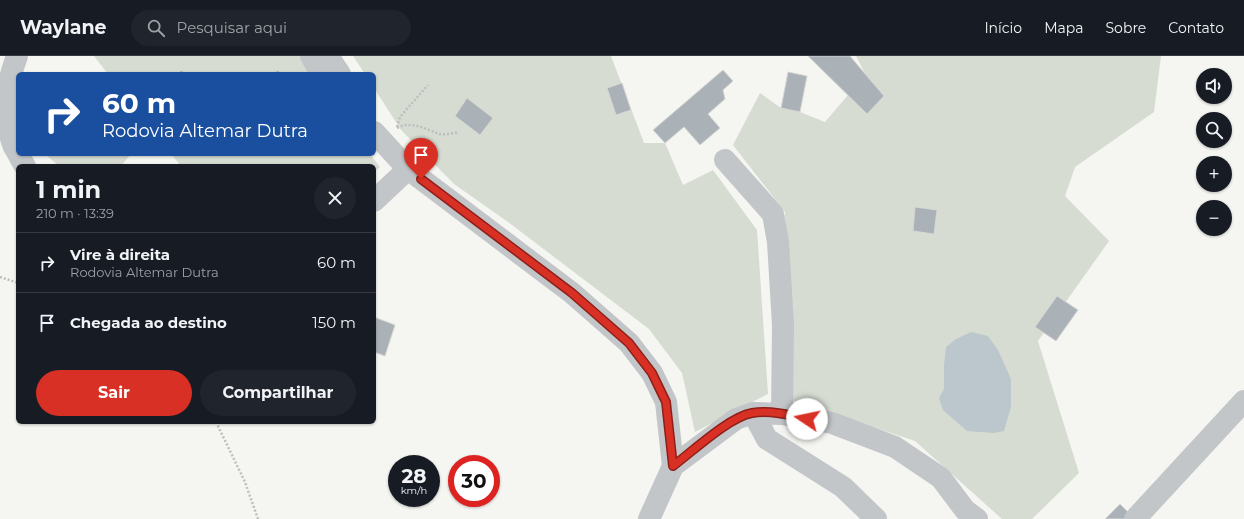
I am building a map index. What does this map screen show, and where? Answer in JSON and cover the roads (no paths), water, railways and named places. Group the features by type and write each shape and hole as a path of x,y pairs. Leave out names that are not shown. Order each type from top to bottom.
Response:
{"street":[{"path":"16,150 5,130 2,107 5,89 17,56"},
{"path":"311,56 320,72"},
{"path":"328,56 339,72"},
{"path":"384,133 408,169 572,293 629,343 652,373 666,402 673,466"},
{"path":"724,160 773,214 778,242 783,325 782,414"},
{"path":"376,199 408,169"},
{"path":"1135,519 1244,401"},
{"path":"752,413 767,439 843,487 876,519"},
{"path":"649,519 673,466 736,418 752,413 782,414 832,423 895,447 941,478 965,510 977,519"}]}
